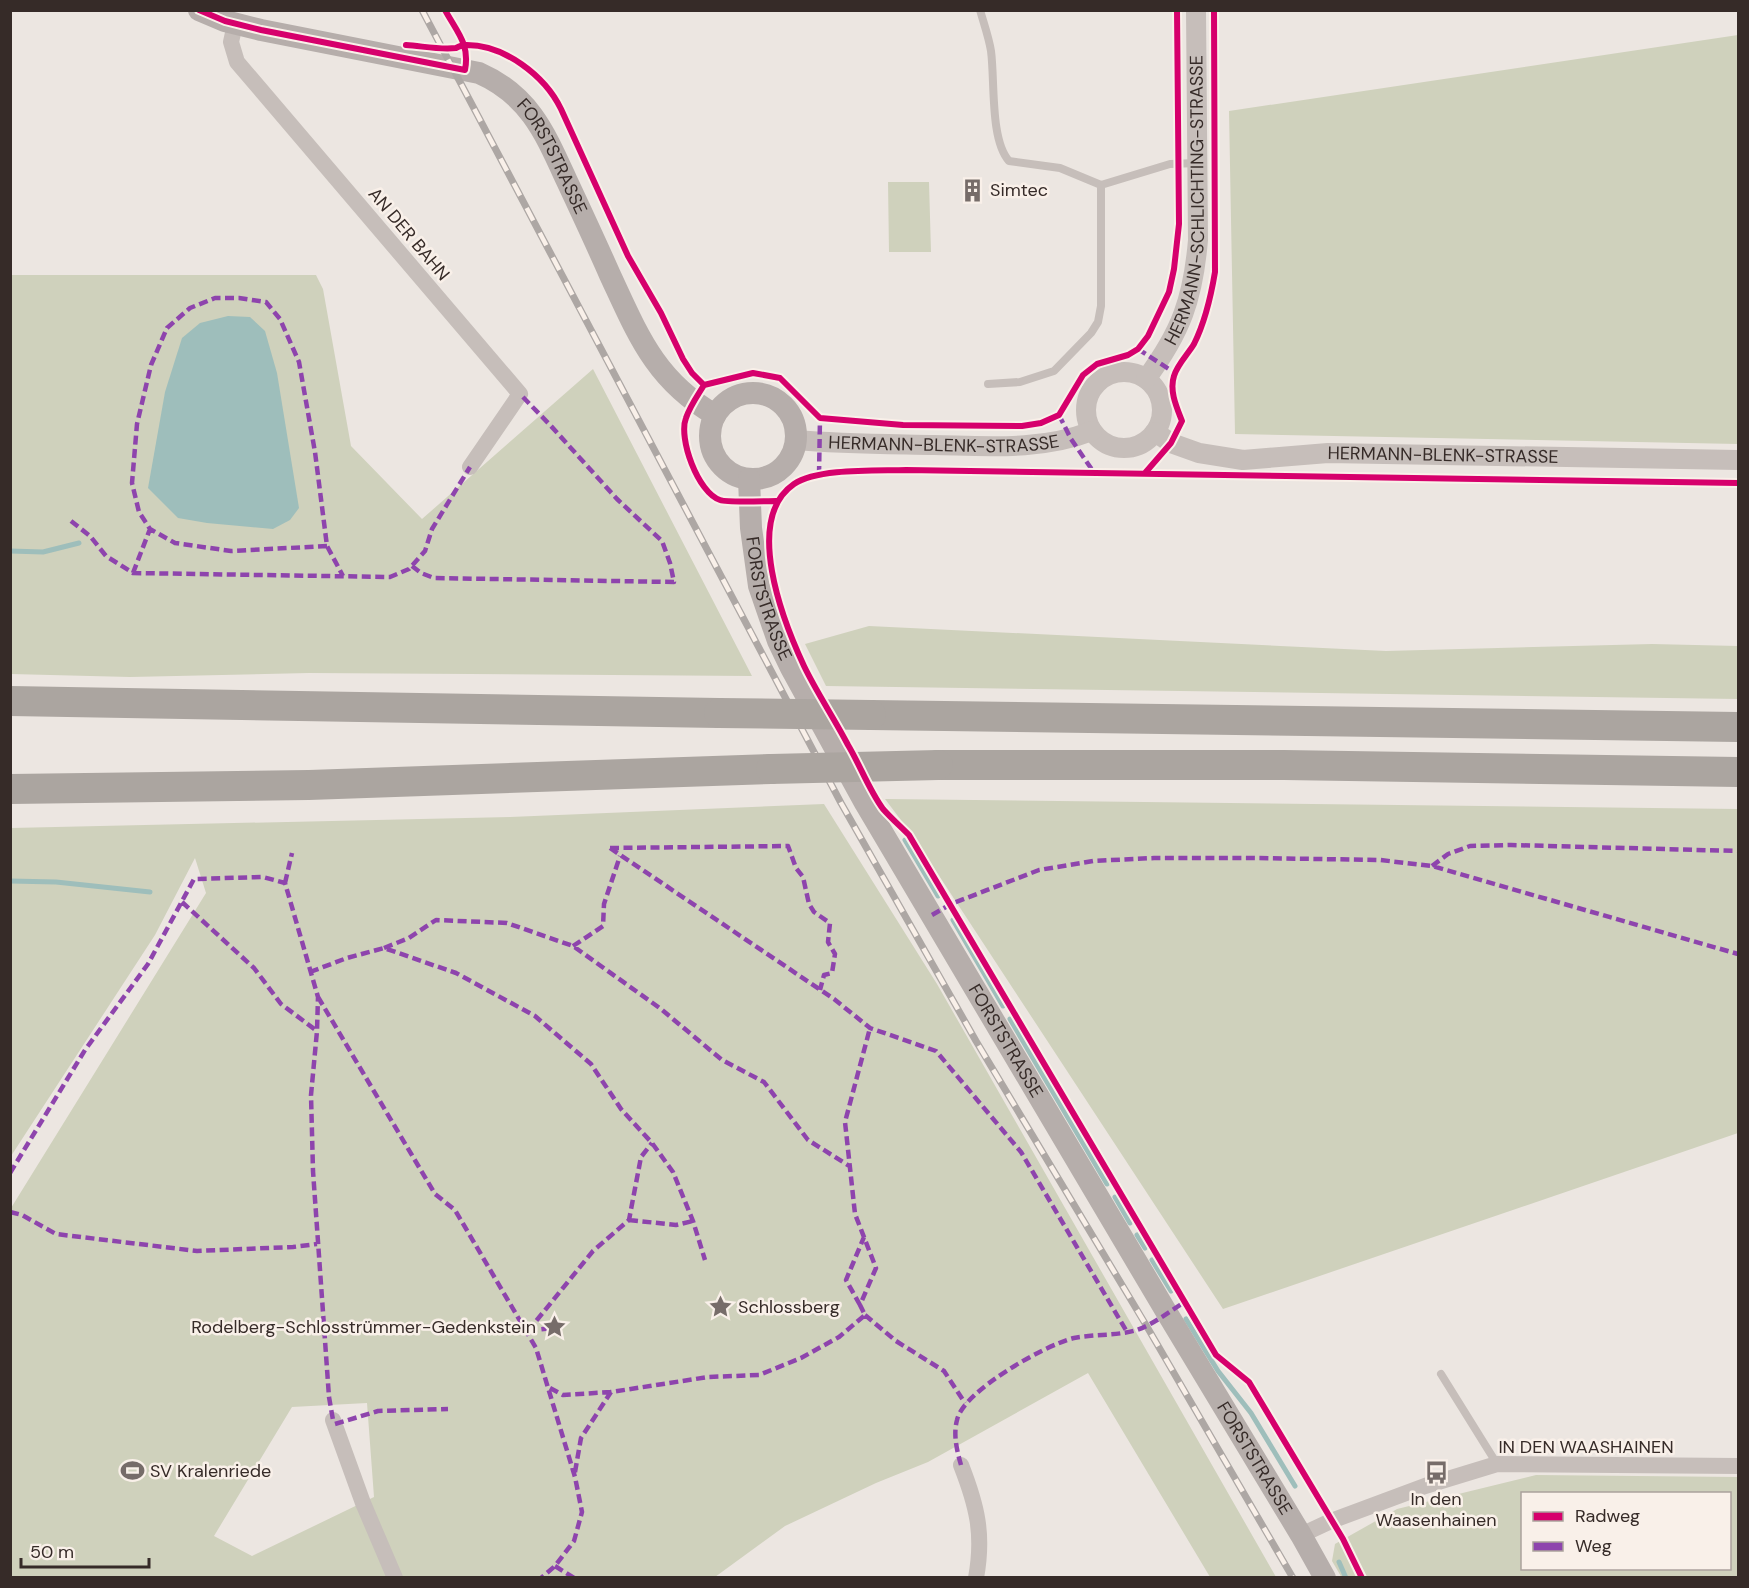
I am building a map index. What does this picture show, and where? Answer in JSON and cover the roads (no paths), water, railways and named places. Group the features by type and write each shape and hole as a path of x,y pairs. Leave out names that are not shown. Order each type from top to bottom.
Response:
{"highway":[{"path":"10,701 1738,728"},
{"path":"10,789 309,785 938,765 1284,765 1738,772"}],"main road":[{"name":"FORSTSTRASSE","path":"199,10 235,24 479,73 500,83 519,98 529,110 549,143 648,352 674,385 694,402 715,415"},
{"path":"749,393 760,393 780,402 788,410 796,429 796,440 790,458 777,472 768,477 749,479 729,472 715,457 709,436 715,415 729,399 749,393"},
{"name":"FORSTSTRASSE","path":"749,479 751,528 759,586 778,641 791,668 865,803 1301,1535 1324,1578"}],"street":[{"name":"HERMANN-SCHLICHTING-STRASSE","path":"1146,379 1170,344 1191,294 1198,240 1196,10"},
{"name":"AN DER BAHN","path":"235,24 231,42 237,62 520,394 470,467"},
{"path":"1128,373 1146,379 1157,392 1162,408 1155,432 1141,444 1123,448 1105,443 1092,431 1086,413 1089,394 1101,380 1109,375 1128,373"},
{"name":"HERMANN-BLENK-STRASSE","path":"796,440 851,444 1009,446 1063,441 1092,431"},
{"name":"HERMANN-BLENK-STRASSE","path":"1155,432 1172,443 1199,453 1243,460 1328,453 1738,460"},
{"path":"333,1420 363,1503 395,1578"},
{"name":"IN DEN WAASHAINEN","path":"1301,1535 1331,1521 1425,1486 1497,1464 1738,1466"},
{"path":"962,1465 974,1499 980,1530 980,1554 976,1578"}],"lane":[{"path":"980,10 991,49 998,137 1002,152 1010,161 1060,168 1101,186 1170,165 1198,163"},
{"path":"988,384 1020,382 1054,371 1091,333 1098,322 1101,306 1101,186"},
{"path":"1441,1374 1497,1464"}],"water":[{"path":"228,316 250,317 265,331 277,373 299,508 290,520 273,529 178,518 148,488 165,392 182,338 200,323"}],"waterway":[{"path":"10,551 43,552 79,543"},
{"path":"905,840 938,896"},
{"path":"10,881 56,882 150,892"},
{"path":"953,920 1003,1006"},
{"path":"1010,1019 1107,1184"},
{"path":"1115,1197 1130,1223"},
{"path":"1137,1235 1145,1248"},
{"path":"1152,1260 1171,1291"},
{"path":"1186,1319 1218,1371 1251,1413 1295,1486"},
{"path":"1339,1562 1346,1578"}],"railway":[{"path":"422,10 841,803 976,1041 1146,1325 1293,1578"}],"place":[{"name":"Simtec","path":"972,190"},
{"name":"Schlossberg","path":"720,1307"},
{"name":"Rodelberg-Schlosstrümmer-Gedenkstein","path":"554,1327"},
{"name":"SV Kralenriede","path":"132,1471"},
{"name":"In den Waasenhainen","path":"1436,1473"}]}
